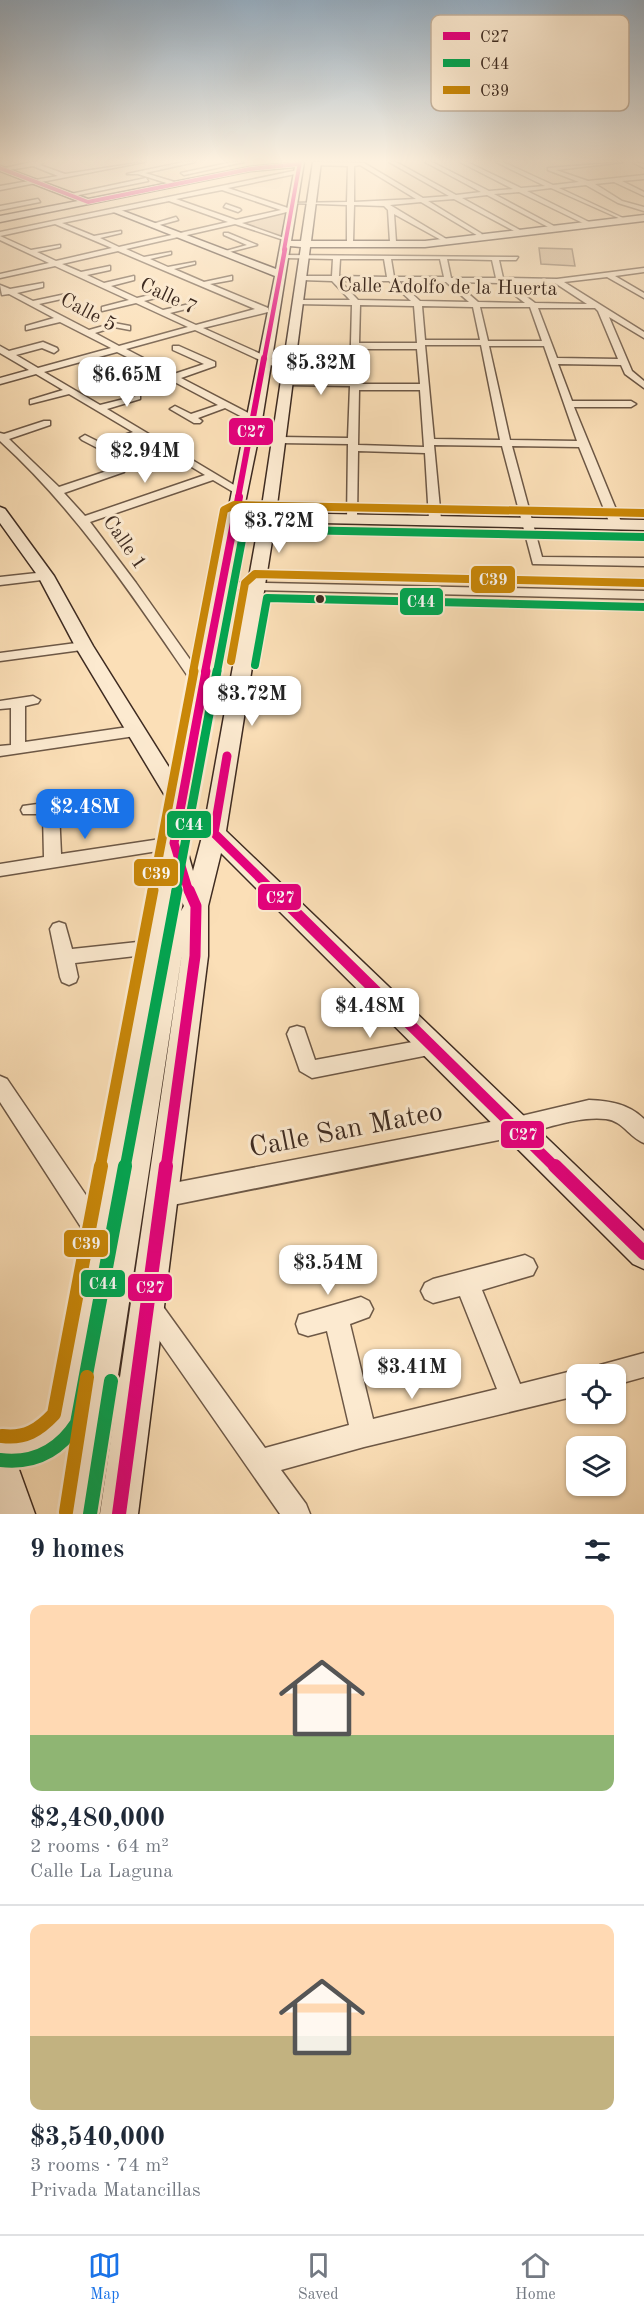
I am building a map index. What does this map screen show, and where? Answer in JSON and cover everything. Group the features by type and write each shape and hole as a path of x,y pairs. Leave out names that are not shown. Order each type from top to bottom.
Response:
{"main road":[{"path":"171,233 282,275"},
{"path":"196,906 183,878 174,843 238,491 266,361 268,311 282,275 288,233"},
{"path":"119,1514 195,956 196,906 214,833 257,586 309,233"},
{"path":"287,246 307,243 445,240 502,233"},
{"path":"307,243 425,244 517,233"},
{"path":"2,517 46,576 84,646 180,802"},
{"path":"234,517 435,519 644,525"},
{"path":"214,833 644,1253"},
{"path":"78,1514 168,955 196,906"},
{"path":"1,1463 3,1514"},
{"path":"1,1463 16,1514"}],"street":[{"path":"0,236 15,233"},
{"path":"81,233 268,311"},
{"path":"93,238 117,233"},
{"path":"0,276 187,233"},
{"path":"236,237 257,233"},
{"path":"261,233 305,256 516,258"},
{"path":"350,233 350,242"},
{"path":"392,233 393,242"},
{"path":"432,233 445,240"},
{"path":"476,233 480,235"},
{"path":"224,253 255,245 226,234"},
{"name":"Calle 7","path":"0,236 9,243 194,328 219,347 266,361 289,376"},
{"path":"0,245 31,237"},
{"path":"30,252 58,246"},
{"path":"143,259 172,254 161,249"},
{"path":"337,256 335,279 356,303 351,519"},
{"path":"387,257 391,279 418,304 435,519"},
{"path":"443,258 448,280 476,304 506,443 537,561 644,562"},
{"path":"495,258 500,280 533,305 583,444 616,524"},
{"path":"167,269 194,263"},
{"path":"78,275 109,269 98,264"},
{"path":"302,278 557,281 644,270"},
{"path":"203,284 231,278 218,273"},
{"path":"607,274 644,296"},
{"path":"101,286 128,277 141,283"},
{"path":"5,293 42,286 32,281"},
{"path":"557,281 644,336"},
{"name":"Calle 5","path":"0,287 5,293 62,319 255,420"},
{"path":"93,304 107,310 167,294 154,289"},
{"path":"32,304 64,296"},
{"name":"Calle Adolfo de la Huerta","path":"299,302 600,308"},
{"path":"160,313 192,305"},
{"path":"600,308 628,372 644,385"},
{"path":"0,381 194,328 268,311"},
{"path":"28,327 62,319"},
{"path":"87,333 114,325 127,328"},
{"path":"615,340 644,336"},
{"path":"355,346 547,344"},
{"path":"4,352 44,345 54,350"},
{"path":"191,354 219,347"},
{"path":"173,378 212,364 176,348"},
{"path":"4,352 238,491"},
{"path":"553,361 623,362"},
{"path":"116,377 152,367"},
{"path":"105,372 116,377 147,404"},
{"path":"289,376 354,385 425,387"},
{"path":"22,395 36,404 70,391"},
{"path":"99,408 132,391"},
{"path":"568,404 631,404"},
{"path":"175,410 194,419 226,405"},
{"path":"1,437 48,423"},
{"path":"85,438 103,448 141,433"},
{"name":"Calle 1","path":"1,437 59,491 85,520 201,685"},
{"path":"280,440 352,445 583,444"},
{"path":"59,491 117,468 133,479"},
{"path":"85,520 214,476"},
{"path":"0,581 46,576"},
{"path":"220,586 644,596"},
{"path":"0,657 84,646"},
{"path":"2,705 26,701 18,748"},
{"path":"0,751 135,731"},
{"path":"29,810 74,804"},
{"path":"51,807 53,862"},
{"path":"0,870 174,843 65,1420 48,1439 31,1450 13,1451 1,1463"},
{"path":"59,929 69,977"},
{"path":"66,957 153,947"},
{"path":"297,1034 307,1065 312,1069 434,1046"},
{"path":"0,1085 99,1234"},
{"name":"Calle San Mateo","path":"163,1196 516,1127 589,1109 610,1110 628,1118 644,1133"},
{"path":"433,1291 525,1267"},
{"path":"467,1283 514,1399"},
{"path":"149,1307 296,1514"},
{"path":"308,1324 361,1309"},
{"path":"336,1316 364,1434"},
{"path":"626,1370 644,1365"},
{"path":"260,1463 364,1434 566,1386"}],"shaded area":[{"path":"269,233 284,233 283,238"},
{"path":"539,248 572,249 575,266 541,264"}],"transit line":[{"name":"C27","path":"119,1514 195,956 196,906 183,878 174,843 287,233"},
{"name":"C39","path":"2,1436 25,1436 37,1430 54,1414 224,510 234,505 644,513"},
{"name":"C44","path":"0,1460 23,1461 44,1454 63,1441 77,1423 244,529 644,537"},
{"name":"C39","path":"231,661 245,583 255,574 644,583"},
{"name":"C44","path":"255,665 267,598 644,607"},
{"name":"C27","path":"227,756 214,833 644,1253"},
{"name":"C39","path":"66,1512 87,1377"},
{"name":"C44","path":"90,1514 111,1381"}]}
